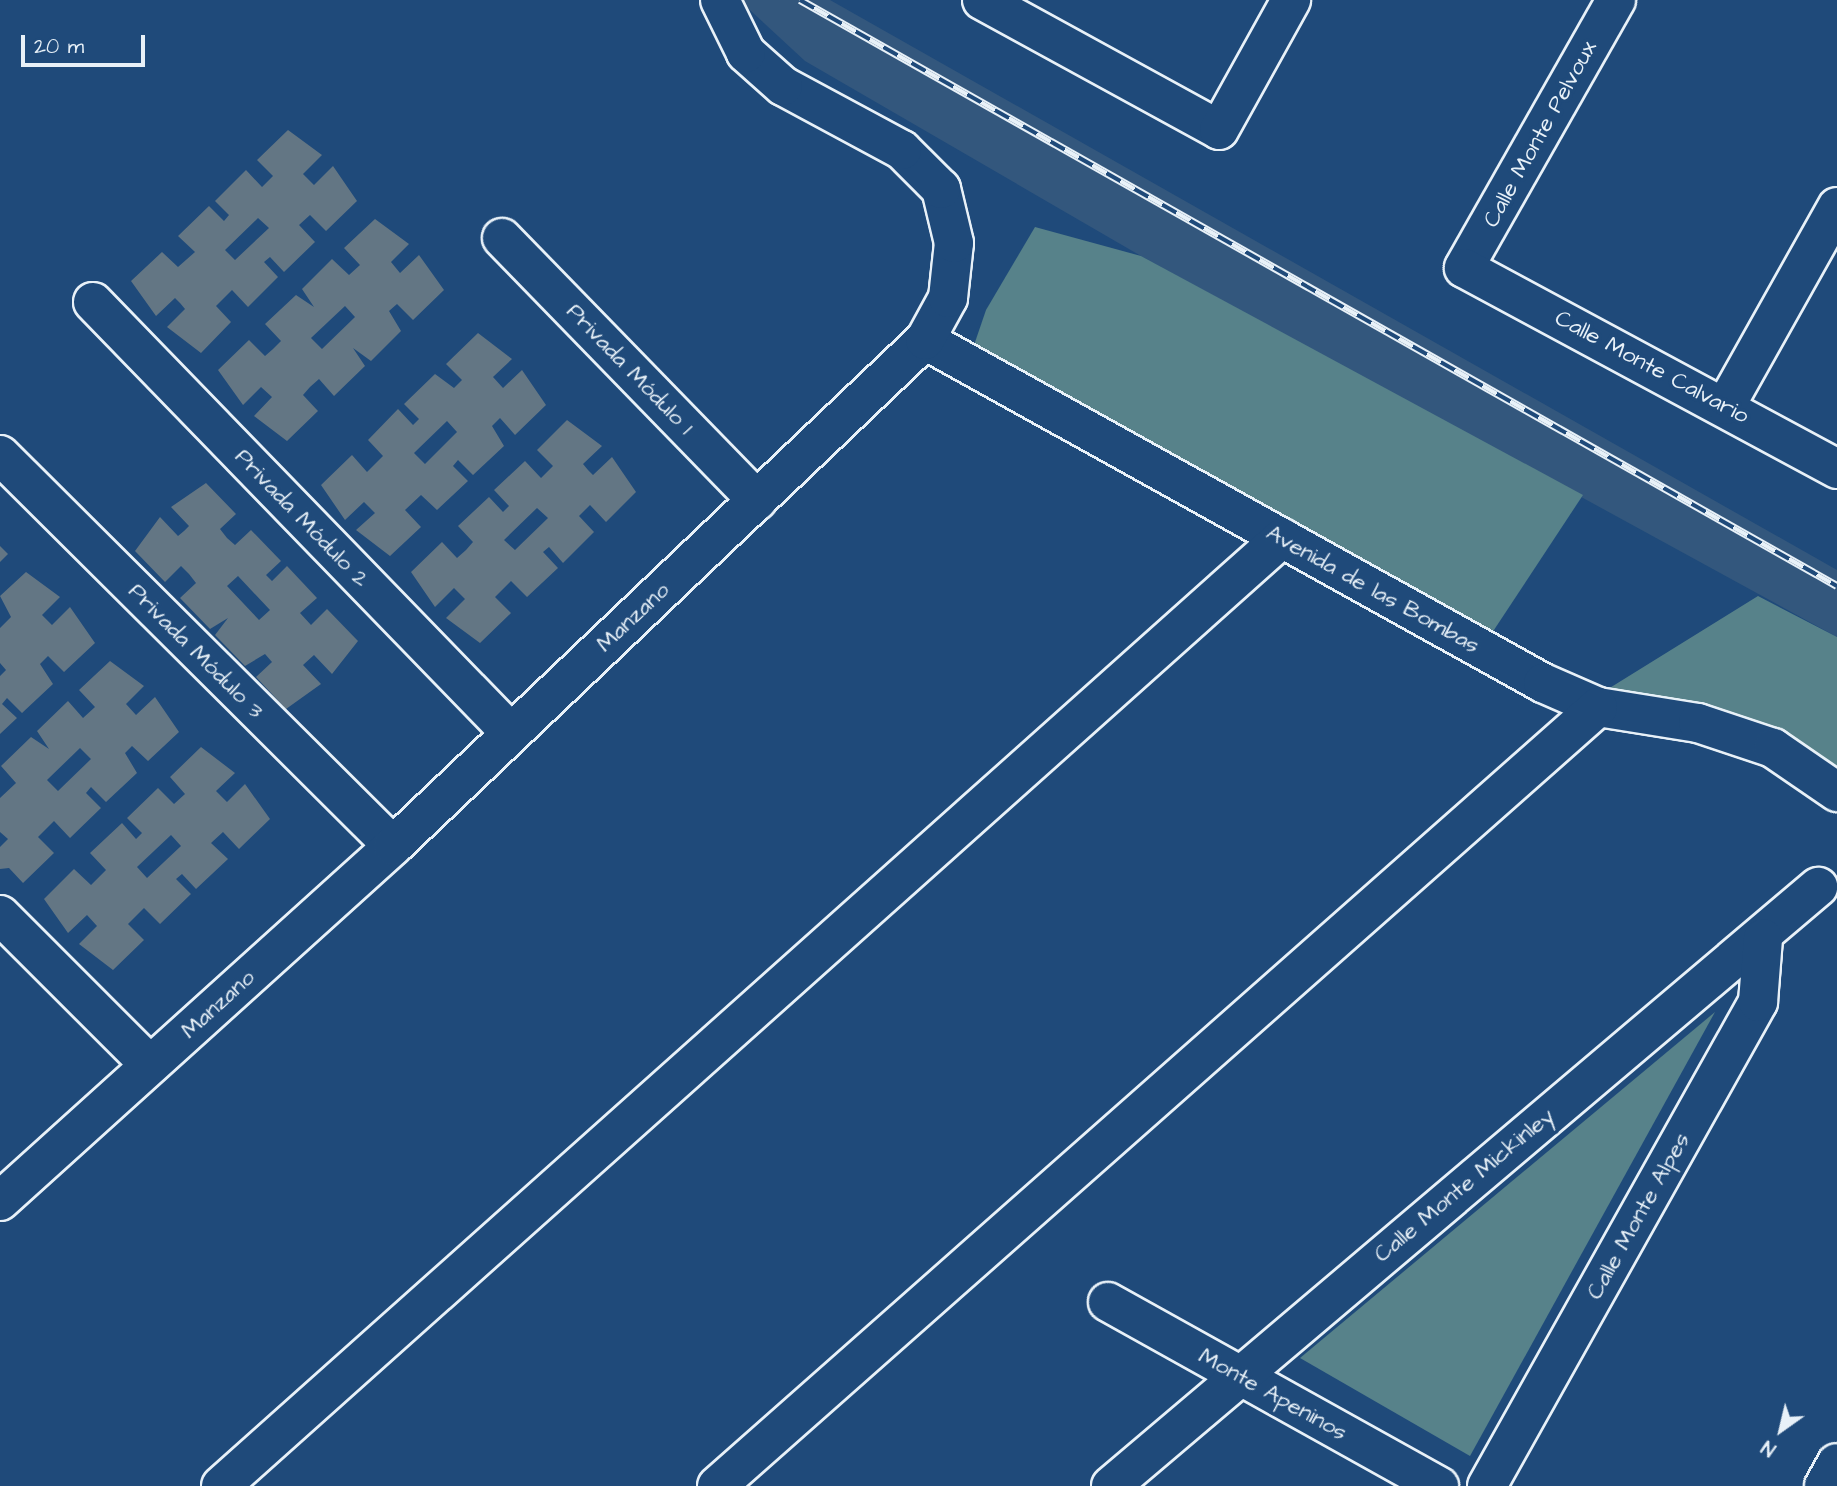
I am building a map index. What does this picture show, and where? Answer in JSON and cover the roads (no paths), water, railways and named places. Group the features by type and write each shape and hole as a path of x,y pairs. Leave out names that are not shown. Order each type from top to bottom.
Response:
{"street":[{"name":"Manzano","path":"7,1181 150,1065 393,846 925,340 948,298 954,243 941,189 902,150 783,86 746,53 720,0"},
{"path":"982,0 1219,130 1291,0"},
{"name":"Calle Monte Pelvoux","path":"1464,268 1616,0"},
{"path":"1726,405 1837,206"},
{"name":"Privada Módulo 1","path":"502,238 757,500"},
{"name":"Calle Monte Calvario","path":"1464,268 1726,405 1837,469"},
{"name":"Privada Módulo 2","path":"93,302 511,733"},
{"name":"Avenida de las Bombas","path":"925,340 1282,538 1598,707 1698,723 1773,748 1837,792"},
{"name":"Privada Módulo 3","path":"0,455 393,846"},
{"path":"221,1486 1282,538"},
{"path":"717,1486 1598,707"},
{"name":"Calle Monte Mickinley","path":"1111,1486 1237,1373 1763,938 1818,887"},
{"path":"0,915 150,1065"},
{"name":"Calle Monte Alpes","path":"1487,1486 1758,1003 1763,938"},
{"name":"Monte Apeninos","path":"1108,1302 1439,1486"},
{"path":"1824,1486 1837,1463"}],"railway":[{"path":"800,0 1837,586"}]}
